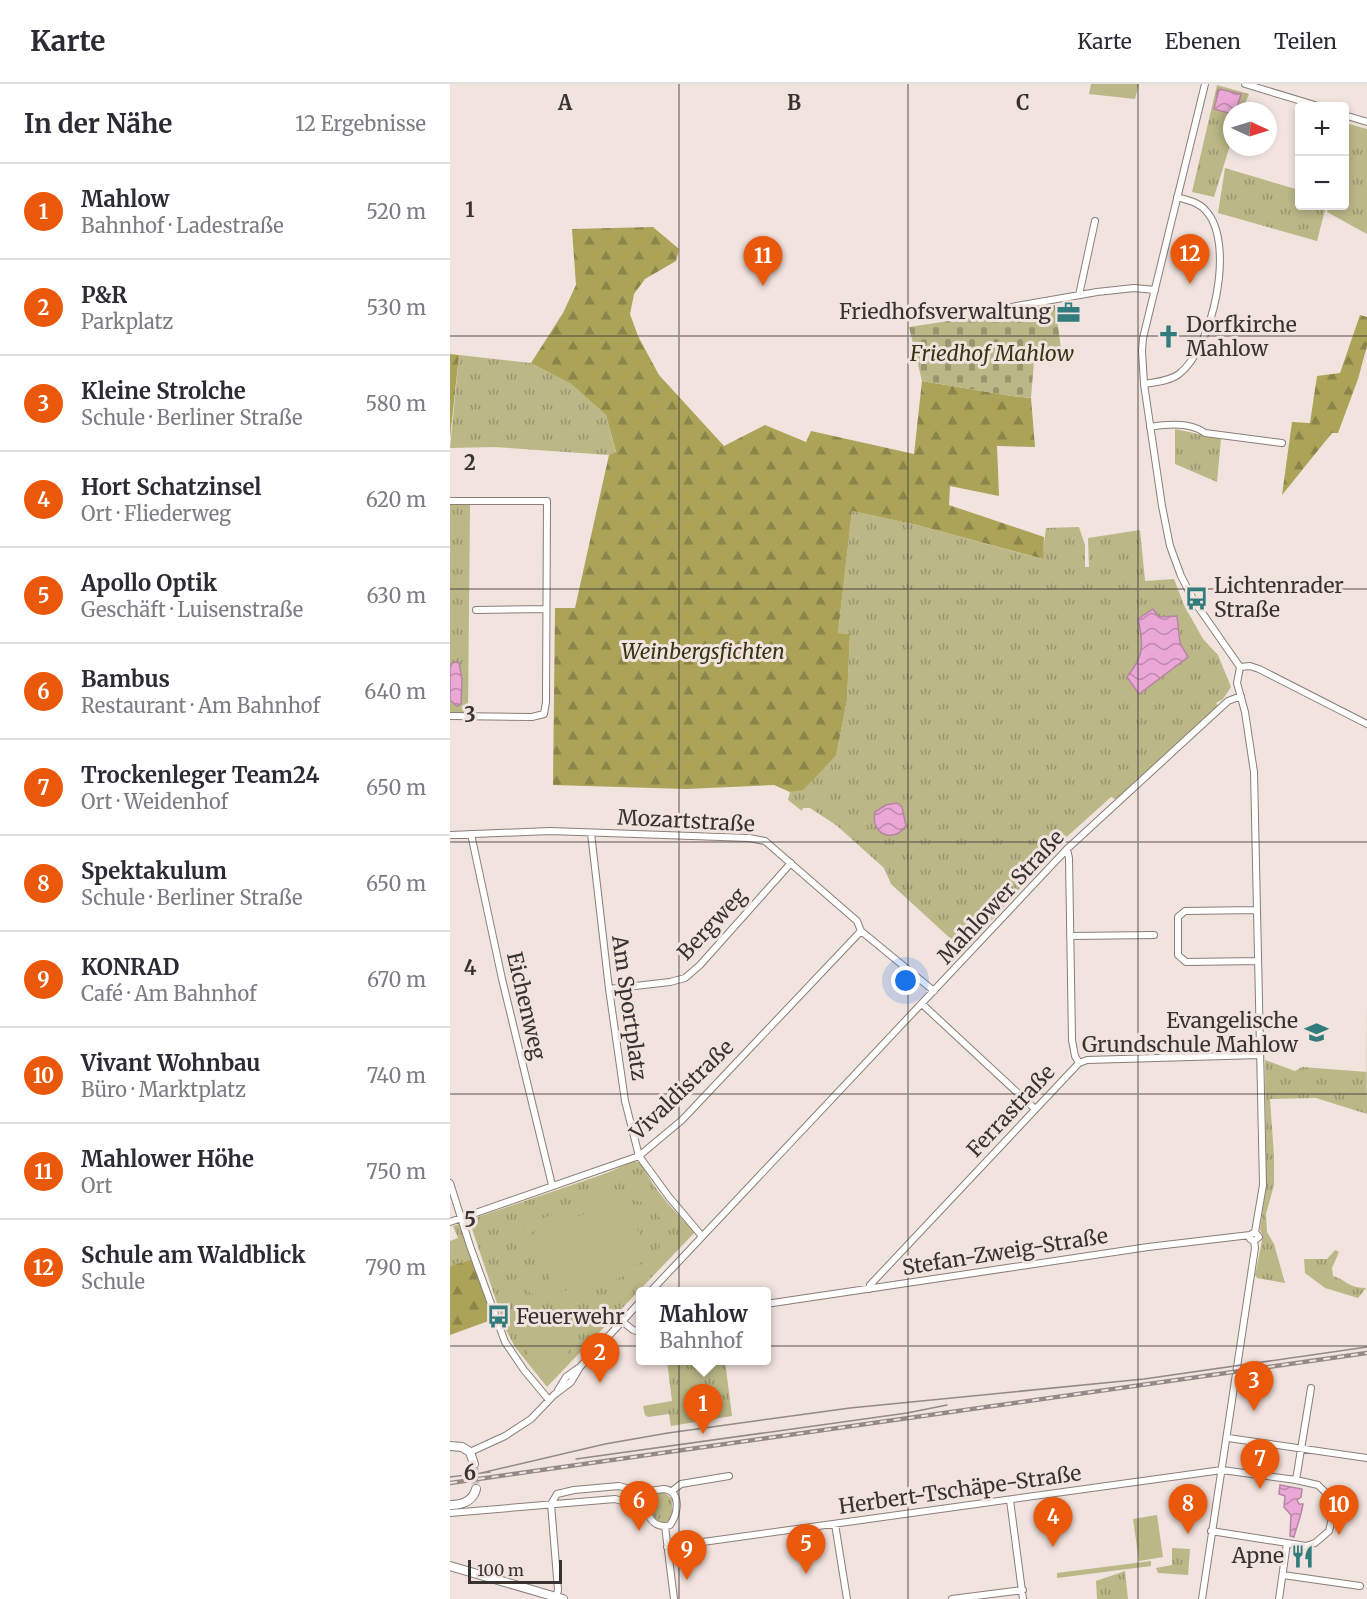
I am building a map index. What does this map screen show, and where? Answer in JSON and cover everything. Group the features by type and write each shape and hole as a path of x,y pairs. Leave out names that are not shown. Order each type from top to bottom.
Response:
{"main road":[{"path":"450,1446 462,1447 470,1452 474,1464"},
{"path":"450,1505 468,1501 476,1489"},
{"path":"450,1566 559,1598"}],"street":[{"path":"1205,84 1143,345 1144,384 1166,531 1172,554 1197,607 1240,666"},
{"path":"1245,84 1305,102"},
{"path":"1349,117 1367,122"},
{"path":"1144,384 1171,378 1180,373 1196,356 1208,328 1216,295 1220,250 1213,220 1205,209 1177,197"},
{"path":"1079,295 1095,221"},
{"path":"994,310 1134,288 1155,290"},
{"path":"1150,427 1167,424 1199,428 1205,433 1282,442"},
{"path":"450,501 547,501 546,702 544,714 538,717 450,716"},
{"path":"476,609 546,609"},
{"path":"1202,1599 1255,1248 1253,1236 1263,1185 1254,772 1236,678 1240,666"},
{"path":"1240,666 1259,669 1367,724"},
{"name":"Mahlower Straße","path":"655,1287 1067,849 1228,701 1241,696"},
{"name":"Mozartstraße","path":"450,835 550,831 748,838 765,841 857,921 861,930 934,991"},
{"name":"Am Sportplatz","path":"591,833 625,1101 639,1156 701,1236"},
{"name":"Eichenweg","path":"471,834 502,979 552,1185"},
{"path":"1067,849 1072,1040 1079,1063"},
{"name":"Bergweg","path":"609,989 670,982 685,978 700,965 791,863"},
{"path":"1257,910 1185,911 1178,917 1178,955 1186,962 1258,961"},
{"name":"Vivaldistraße","path":"450,1222 639,1156 682,1120 861,930"},
{"path":"1070,936 1154,935"},
{"path":"922,1004 1035,1109"},
{"name":"Ferrastraße","path":"869,1289 870,1284 1079,1063 1087,1060 1260,1055"},
{"path":"450,1183 505,1342 524,1370 552,1398"},
{"name":"Stefan-Zweig-Straße","path":"771,1303 1148,1247 1253,1236"},
{"path":"470,1452 519,1428 552,1398 566,1377 580,1367 636,1307"},
{"path":"623,1322 636,1331"},
{"path":"1296,1480 1311,1388"},
{"path":"1228,1438 1367,1458"},
{"name":"Herbert-Tschäpe-Straße","path":"667,1547 1222,1470 1296,1480 1318,1485 1325,1491 1334,1509 1329,1531 1315,1543 1306,1546 1287,1543"},
{"path":"672,1491 681,1484 729,1476"},
{"path":"559,1598 551,1504 557,1494 619,1486 647,1494"},
{"path":"651,1490 672,1491 677,1513 670,1525 653,1523 648,1517 647,1494 651,1490"},
{"path":"450,1513 615,1499 647,1508"},
{"path":"1011,1500 1023,1599"},
{"path":"835,1524 847,1599"},
{"path":"665,1526 674,1599"},
{"path":"1211,1531 1287,1543 1279,1599"},
{"path":"1283,1575 1360,1586"},
{"path":"952,1599 1023,1590"}],"green space":[{"path":"1091,84 1139,84 1135,99 1089,94"},
{"path":"1217,85 1249,94 1246,102 1223,102 1223,156 1227,156 1214,197 1192,192"},
{"path":"1349,124 1367,129 1367,234 1327,212 1328,210 1349,210"},
{"path":"1225,168 1295,189 1295,210 1325,210 1317,241 1218,213"},
{"name":"Weinbergsfichten","path":"653,227 679,249 676,261 645,279 634,294 630,314 638,336 659,375 724,446 765,425 806,442 811,431 914,454 922,381 1031,398 1035,447 997,446 999,496 950,486 949,505 1044,537 1043,559 917,525 852,511 838,633 850,634 847,700 836,756 803,790 790,792 774,785 686,789 553,785 555,608 575,608 609,455 616,452 606,415 571,384 531,363 563,313 576,285 572,229"},
{"name":"Friedhof Mahlow","path":"1055,305 1061,348 1035,349 1031,398 922,381 909,327"},
{"path":"1360,315 1367,317 1367,346 1358,379 1338,433 1332,433 1282,495 1292,422 1310,423 1317,376 1340,373"},
{"path":"450,354 459,355 450,438"},
{"path":"459,355 531,363 571,384 606,415 616,453 609,455 494,447 450,448"},
{"path":"1175,429 1221,439 1217,482 1175,464"},
{"path":"450,505 470,505 468,716 450,716"},
{"path":"852,511 917,525 1042,559 1046,528 1079,527 1085,545 1085,567 1089,567 1088,538 1140,530 1145,581 1174,579 1184,605 1203,639 1218,655 1231,687 1223,699 1216,703 1219,708 1117,800 1111,797 1061,842 964,951 891,884 884,868 836,825 810,808 803,808 802,811 788,800 790,792 803,789 836,756 847,700 850,634 838,633","holes":["1179,629 1180,643 1128,677 1139,663 1143,641"]},
{"path":"1265,1060 1295,1071 1302,1067 1367,1072 1367,1114 1316,1098 1270,1099 1274,1185 1266,1214 1267,1232 1274,1244 1285,1283 1257,1278 1255,1275 1263,1236 1260,1229 1266,1189"},
{"path":"634,1161 641,1163 658,1191 695,1232 642,1287 636,1287 636,1294 547,1387 515,1347 506,1330 469,1220 607,1173"},
{"path":"641,1185 645,1197 656,1204 663,1213 668,1234 661,1254 643,1270 555,1299 541,1298 530,1293 517,1276 515,1254 525,1231 523,1225","holes":["628,1199 650,1207 662,1223 661,1242 656,1253 648,1262 599,1281 550,1293 537,1290 522,1276 519,1266 523,1244 541,1226"]},
{"path":"627,1199 648,1260 555,1293 534,1232"},
{"path":"462,1223 473,1259 450,1266 450,1241 458,1238 453,1226"},
{"path":"1335,1250 1339,1252 1332,1268 1333,1276 1351,1285 1366,1288 1358,1298 1325,1288 1305,1273 1304,1259 1327,1259"},
{"path":"473,1259 494,1319 450,1335 450,1266"},
{"path":"538,1303 572,1359 543,1377 509,1322"},
{"path":"668,1365 726,1365 732,1416 671,1426 669,1414 648,1417 645,1415 643,1406 672,1401"},
{"path":"656,1493 665,1493 672,1499 672,1517 667,1522 660,1523 651,1515 650,1500 651,1496"},
{"path":"1157,1515 1163,1557 1139,1561 1133,1519"},
{"path":"1172,1548 1190,1549 1188,1575 1158,1573 1156,1568 1172,1565"},
{"path":"1151,1561 1151,1566 1057,1578 1057,1573"},
{"path":"1125,1571 1128,1599 1097,1599 1096,1581"}],"water":[{"path":"1219,89 1241,94 1239,102 1223,102 1223,112 1214,109"},
{"path":"1153,609 1159,617 1177,616 1180,643 1188,657 1139,694 1127,677 1140,656 1142,643 1138,619"},
{"path":"452,663 459,663 462,679 461,704 457,706 450,700 450,668"},
{"path":"897,803 902,807 906,826 895,834 884,834 876,826 875,812 886,805"},
{"path":"1280,1485 1302,1489 1301,1497 1297,1500 1299,1504 1303,1504 1294,1537 1290,1536 1291,1515 1284,1507 1285,1496 1279,1494"}],"tunnel":[{"path":"474,1464 476,1489"}],"tram line":[{"path":"481,1473 605,1444 668,1433 850,1408 1144,1379 1367,1347"},
{"path":"576,1459 907,1413 947,1405"},
{"path":"450,1477 490,1472"}],"railway":[{"path":"450,1483 1367,1353"}],"place":[{"name":"Schule am Waldblick","path":"1190,284"},
{"name":"Mahlower Höhe","path":"763,286"},
{"name":"Friedhofsverwaltung","path":"1069,312"},
{"name":"Dorfkirche Mahlow","path":"1168,337"},
{"name":"Lichtenrader Straße","path":"1196,598"},
{"name":"Evangelische Grundschule Mahlow","path":"1316,1033"},
{"name":"Feuerwehr","path":"498,1317"},
{"name":"P&R","path":"600,1383"},
{"name":"Kleine Strolche","path":"1254,1411"},
{"name":"Mahlow","path":"703,1434"},
{"name":"Trockenleger Team24","path":"1260,1489"},
{"name":"Bambus","path":"639,1531"},
{"name":"Spektakulum","path":"1188,1534"},
{"name":"Vivant Wohnbau","path":"1339,1535"},
{"name":"Hort Schatzinsel","path":"1053,1547"},
{"name":"Apne","path":"1302,1556"},
{"name":"Apollo Optik","path":"806,1574"},
{"name":"KONRAD","path":"687,1580"}]}
